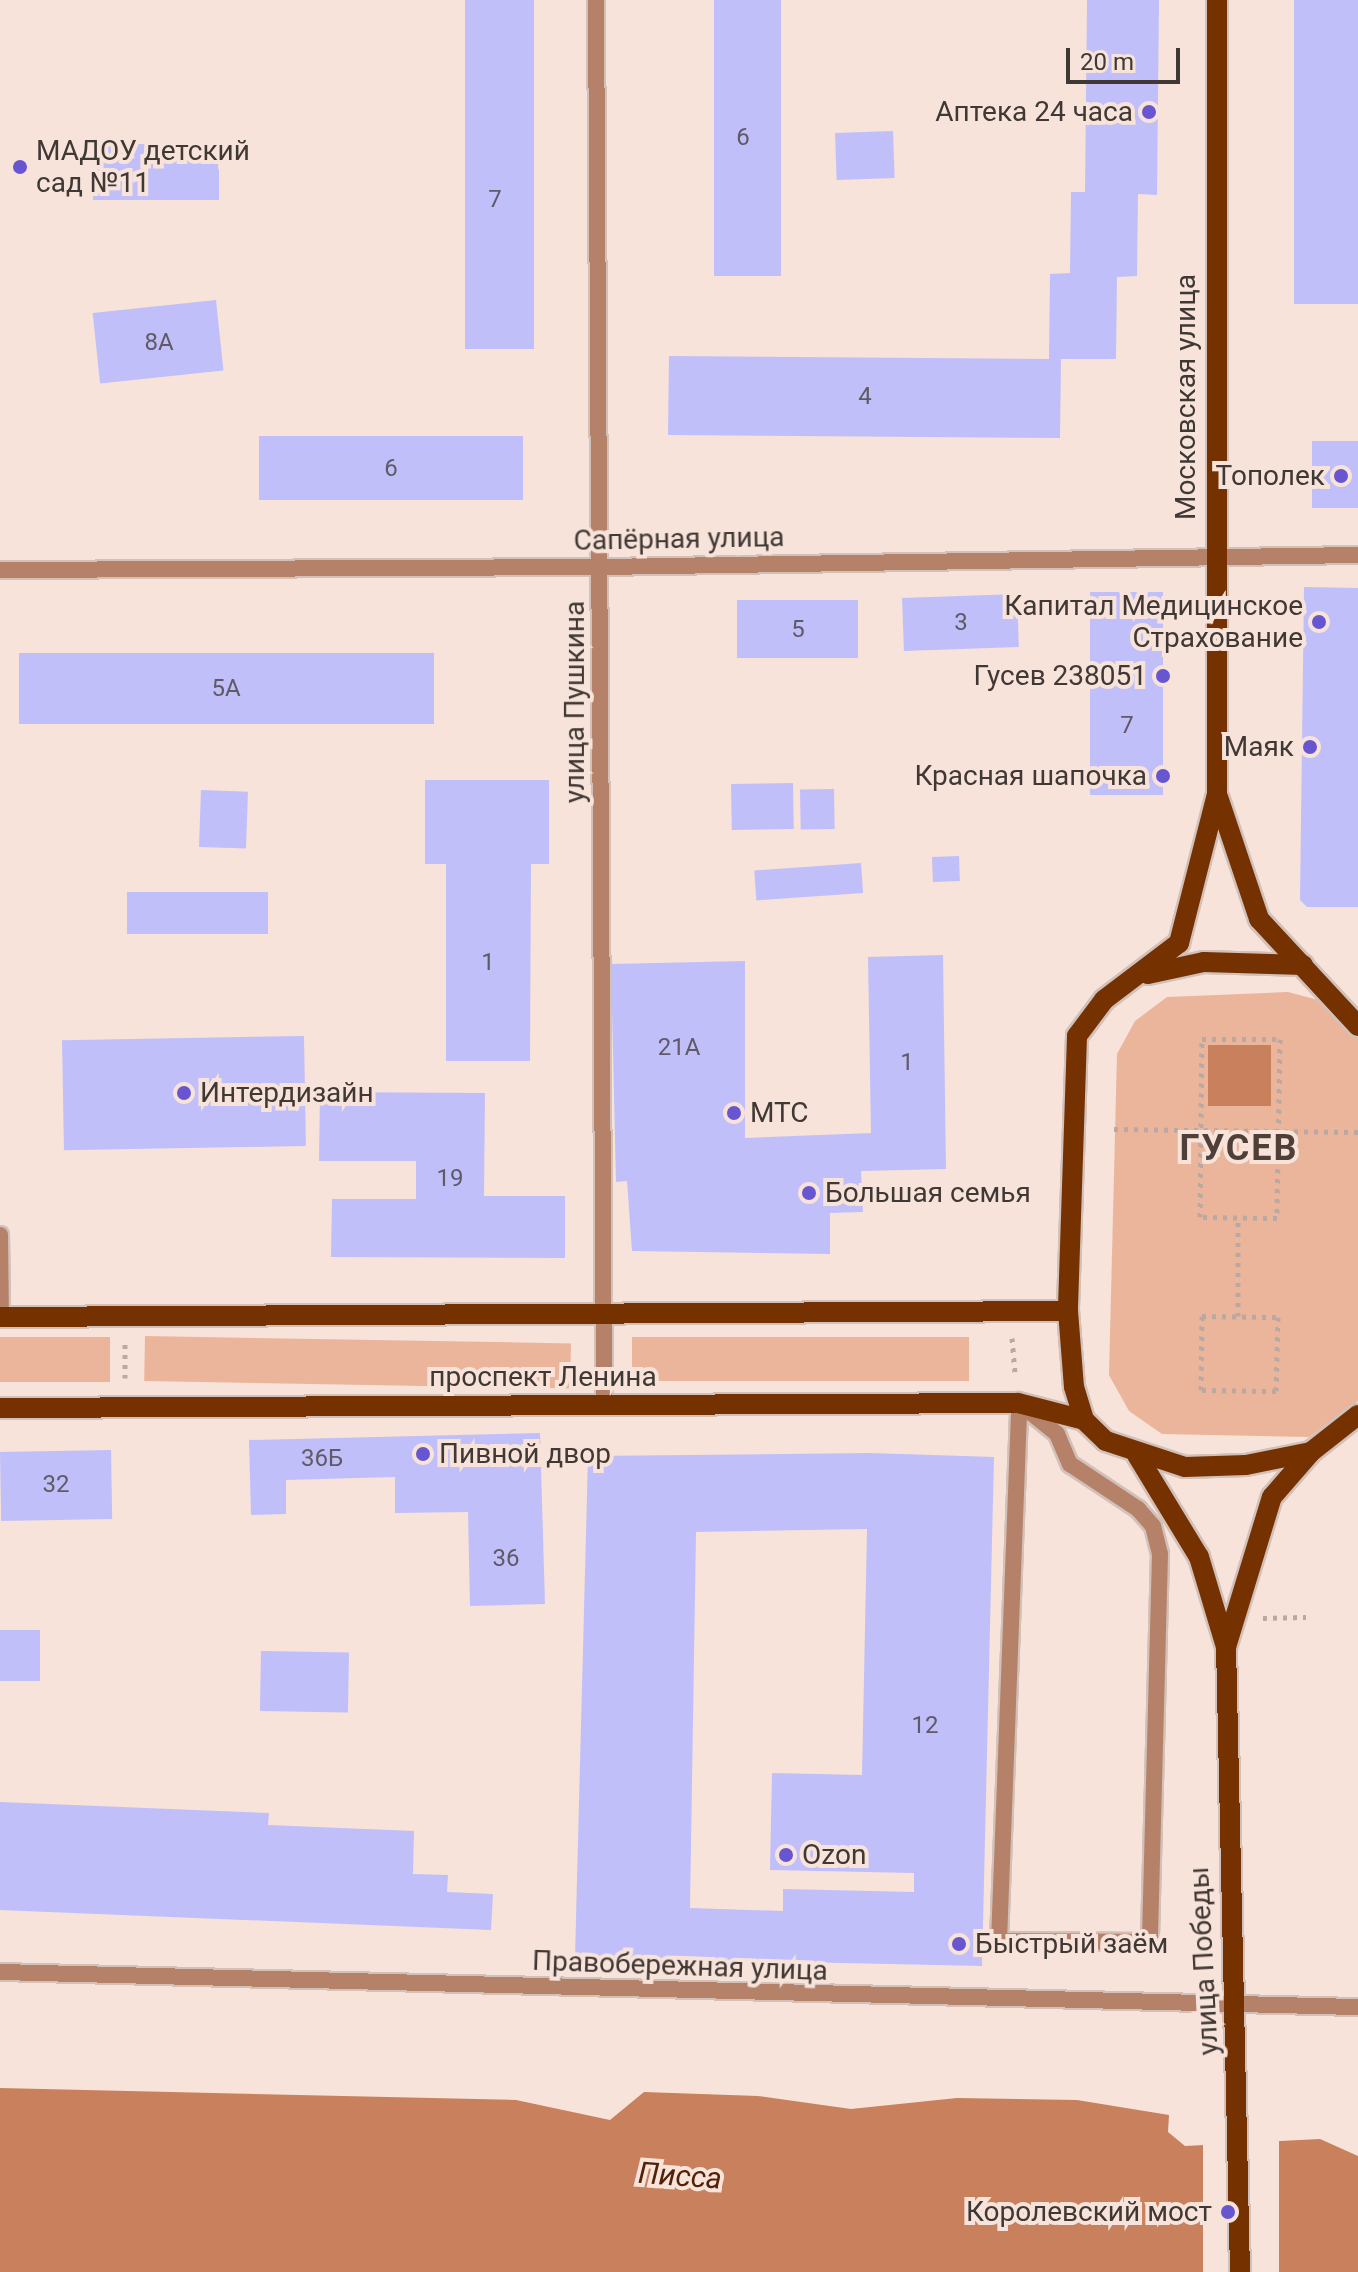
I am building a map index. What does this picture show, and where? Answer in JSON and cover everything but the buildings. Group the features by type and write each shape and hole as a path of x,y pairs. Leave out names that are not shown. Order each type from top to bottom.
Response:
{"main road":[{"name":"Московская улица","path":"1084,1420 1068,1311 1077,1036 1104,1000 1164,959 1189,925 1217,794 1213,555 1217,0"},
{"name":"Московская улица","path":"1217,794 1259,919 1358,1026"},
{"name":"Московская улица","path":"1140,976 1204,962 1303,965"},
{"path":"1,1317 1068,1311"},
{"name":"проспект Ленина","path":"0,1408 1018,1403 1084,1420 1137,1455"},
{"path":"1226,1647 1272,1497 1311,1452 1358,1415"},
{"path":"1137,1455 1185,1467 1311,1452"},
{"path":"1137,1455 1199,1557 1226,1647"},
{"name":"улица Победы","path":"1226,1647 1226,1860 1238,2041 1240,2272"}],"street":[{"name":"улица Пушкина","path":"596,0 604,1405"},
{"name":"Сапёрная улица","path":"0,570 601,567 1358,555"},
{"path":"0,1235 1,1317"},
{"path":"1030,1412 1057,1434 1070,1464 1138,1509 1153,1526 1160,1554 1150,1942 999,1941 1019,1413 1030,1412"},
{"name":"Правобережная улица","path":"0,1972 1236,2007 1358,2007"}],"path":[{"path":"1202,1039 1280,1039 1279,1131 1277,1218 1200,1217 1202,1039"},
{"path":"1114,1129 1358,1132"},
{"path":"1238,1218 1238,1316"},
{"path":"1009,1311 1018,1403"},
{"path":"1202,1316 1238,1316 1278,1317 1276,1391 1201,1390 1202,1316"},
{"path":"124,1317 126,1407"}],"shaded area":[{"path":"1288,992 1322,1001 1358,1037 1358,1401 1309,1437 1162,1434 1129,1411 1109,1375 1117,1054 1135,1021 1167,997"},
{"path":"145,1336 571,1343 570,1388 144,1381"},
{"path":"0,1337 110,1337 110,1382 0,1382"},
{"path":"632,1337 969,1337 969,1381 632,1381"}],"water":[{"path":"1208,1045 1271,1045 1271,1106 1208,1106"},
{"name":"Писса","path":"0,2088 516,2100 610,2120 644,2092 758,2096 851,2109 957,2098 1077,2100 1169,2115 1168,2132 1185,2146 1320,2139 1358,2156 1358,2272 0,2272"}],"pier":[{"path":"1203,2137 1279,2137 1279,2272 1203,2272"}],"place":[{"name":"Аптека 24 часа","path":"1149,112"},
{"name":"МАДОУ детский сад №11","path":"20,167"},
{"name":"Тополек","path":"1341,476"},
{"name":"Капитал Медицинское Страхование","path":"1319,622"},
{"name":"Гусев 238051","path":"1163,676"},
{"name":"Маяк","path":"1310,747"},
{"name":"Красная шапочка","path":"1163,776"},
{"name":"Интердизайн","path":"184,1093"},
{"name":"МТС","path":"734,1113"},
{"name":"Большая семья","path":"809,1193"},
{"name":"Пивной двор","path":"423,1454"},
{"name":"Ozon","path":"786,1855"},
{"name":"Быстрый заём","path":"959,1944"},
{"name":"Королевский мост","path":"1228,2212"}],"district":[{"name":"ГУСЕВ","path":"1239,1149"}]}
